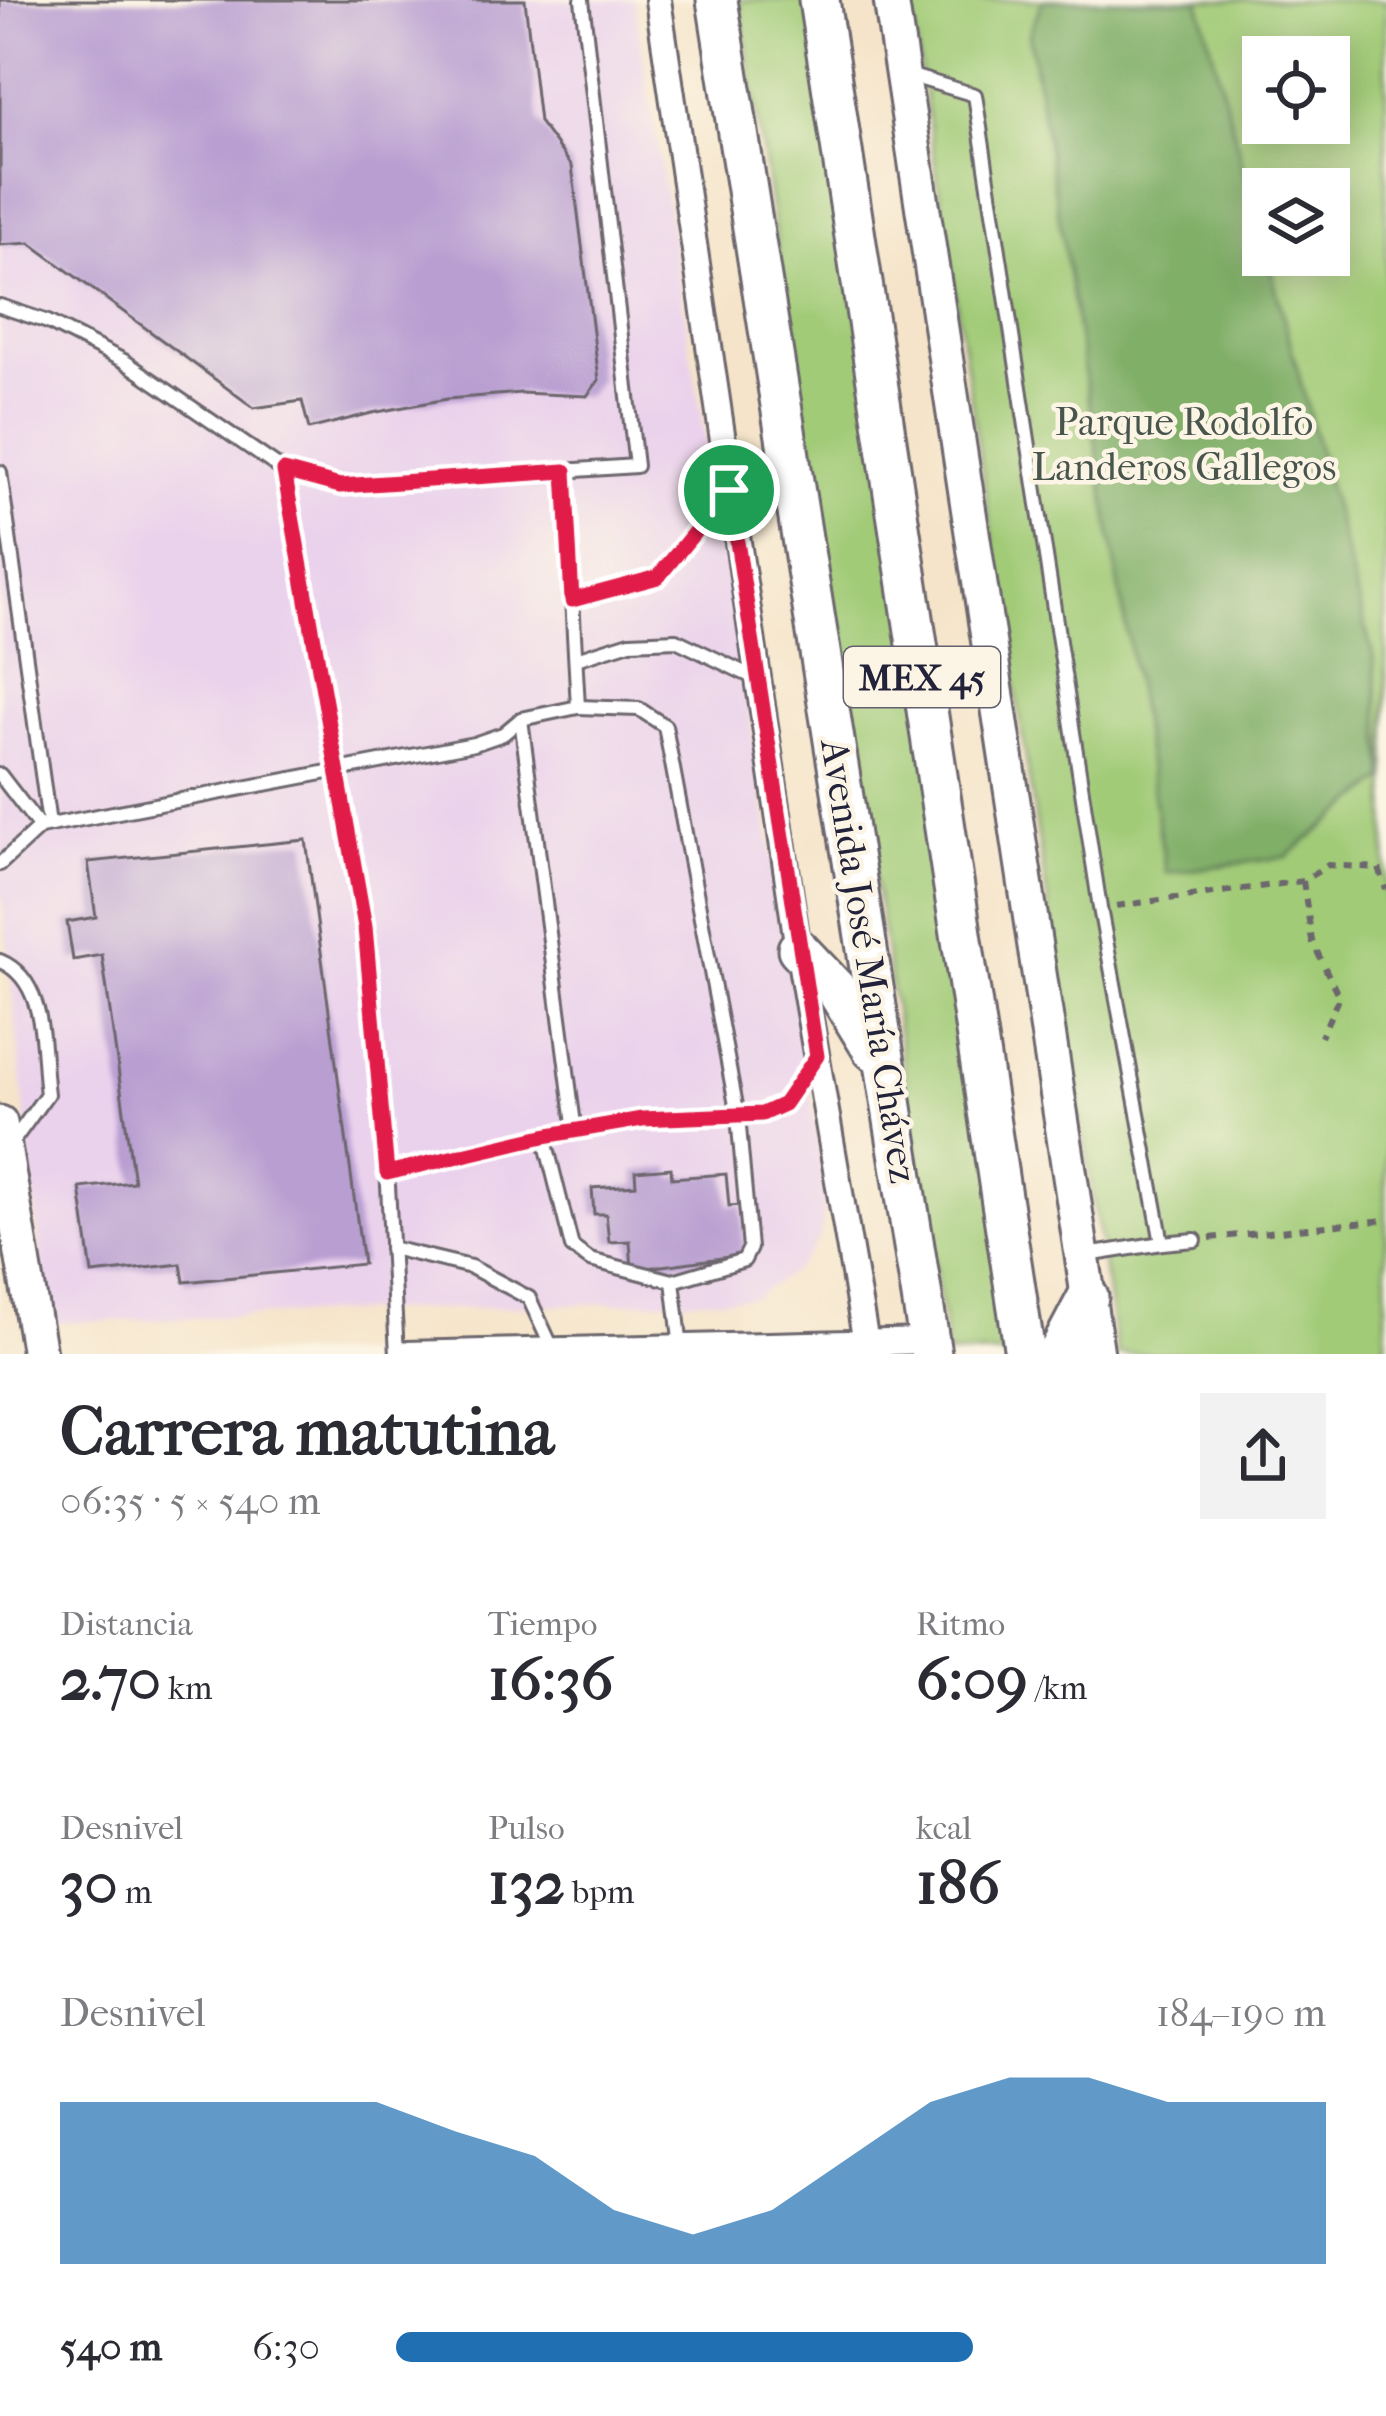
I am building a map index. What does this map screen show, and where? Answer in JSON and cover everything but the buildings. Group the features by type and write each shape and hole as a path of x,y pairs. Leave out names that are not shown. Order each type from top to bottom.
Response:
{"main road":[{"name":"Avenida José María Chávez","path":"717,0 930,1347"},
{"name":"MEX 45","path":"819,0 1025,1354"},
{"path":"799,949 850,1010 890,1093"},
{"path":"1058,1354 1088,1298"}],"street":[{"path":"658,0 757,680 866,1348"},
{"path":"891,0 1097,1354"},
{"path":"2,1139 39,1354"},
{"path":"401,1354 930,1347"}],"lane":[{"path":"0,306 49,322 124,361 284,471 340,486 636,466 582,0"},
{"path":"903,74 975,95 1100,908 1162,1243"},
{"path":"284,471 365,927 401,1354"},
{"path":"565,471 578,706"},
{"path":"0,472 45,826"},
{"path":"572,600 658,577 729,490"},
{"path":"576,659 630,641 676,640 757,680"},
{"path":"0,864 45,826 474,744 503,734 521,719 578,706 639,710 665,726 738,1117 750,1248 744,1260 673,1281 590,1260 572,1246 544,1136"},
{"path":"521,719 575,1132"},
{"path":"0,775 45,826"},
{"path":"0,961 13,966 34,991 47,1094 2,1139"},
{"path":"387,1173 544,1136 642,1119 762,1114 784,1104 817,1056"},
{"path":"1080,1256 1195,1240"},
{"path":"391,1248 471,1268 529,1298 554,1350"},
{"path":"673,1281 681,1347"}],"path":[{"path":"1100,908 1303,881 1328,865 1379,868 1386,890"},
{"path":"1303,881 1312,941 1339,997 1321,1037"},
{"path":"1195,1240 1386,1220"}],"shaded area":[{"path":"0,0 634,0 827,1194 820,1237 796,1269 753,1298 48,1323 0,882"}],"green space":[{"path":"739,0 811,0 1024,1354 948,1354"},
{"name":"Parque Rodolfo Landeros Gallegos","path":"910,0 1386,0 1386,1354 1117,1354"},
{"path":"1043,0 1199,0 1243,168 1242,276 1273,276 1374,659 1385,779 1286,857 1166,873 1029,34"}],"route":[{"path":"284,471 340,486 565,471 572,600 658,577 729,490 817,1056 784,1104 762,1114 642,1119 544,1136 387,1173 365,927 284,471"}]}
